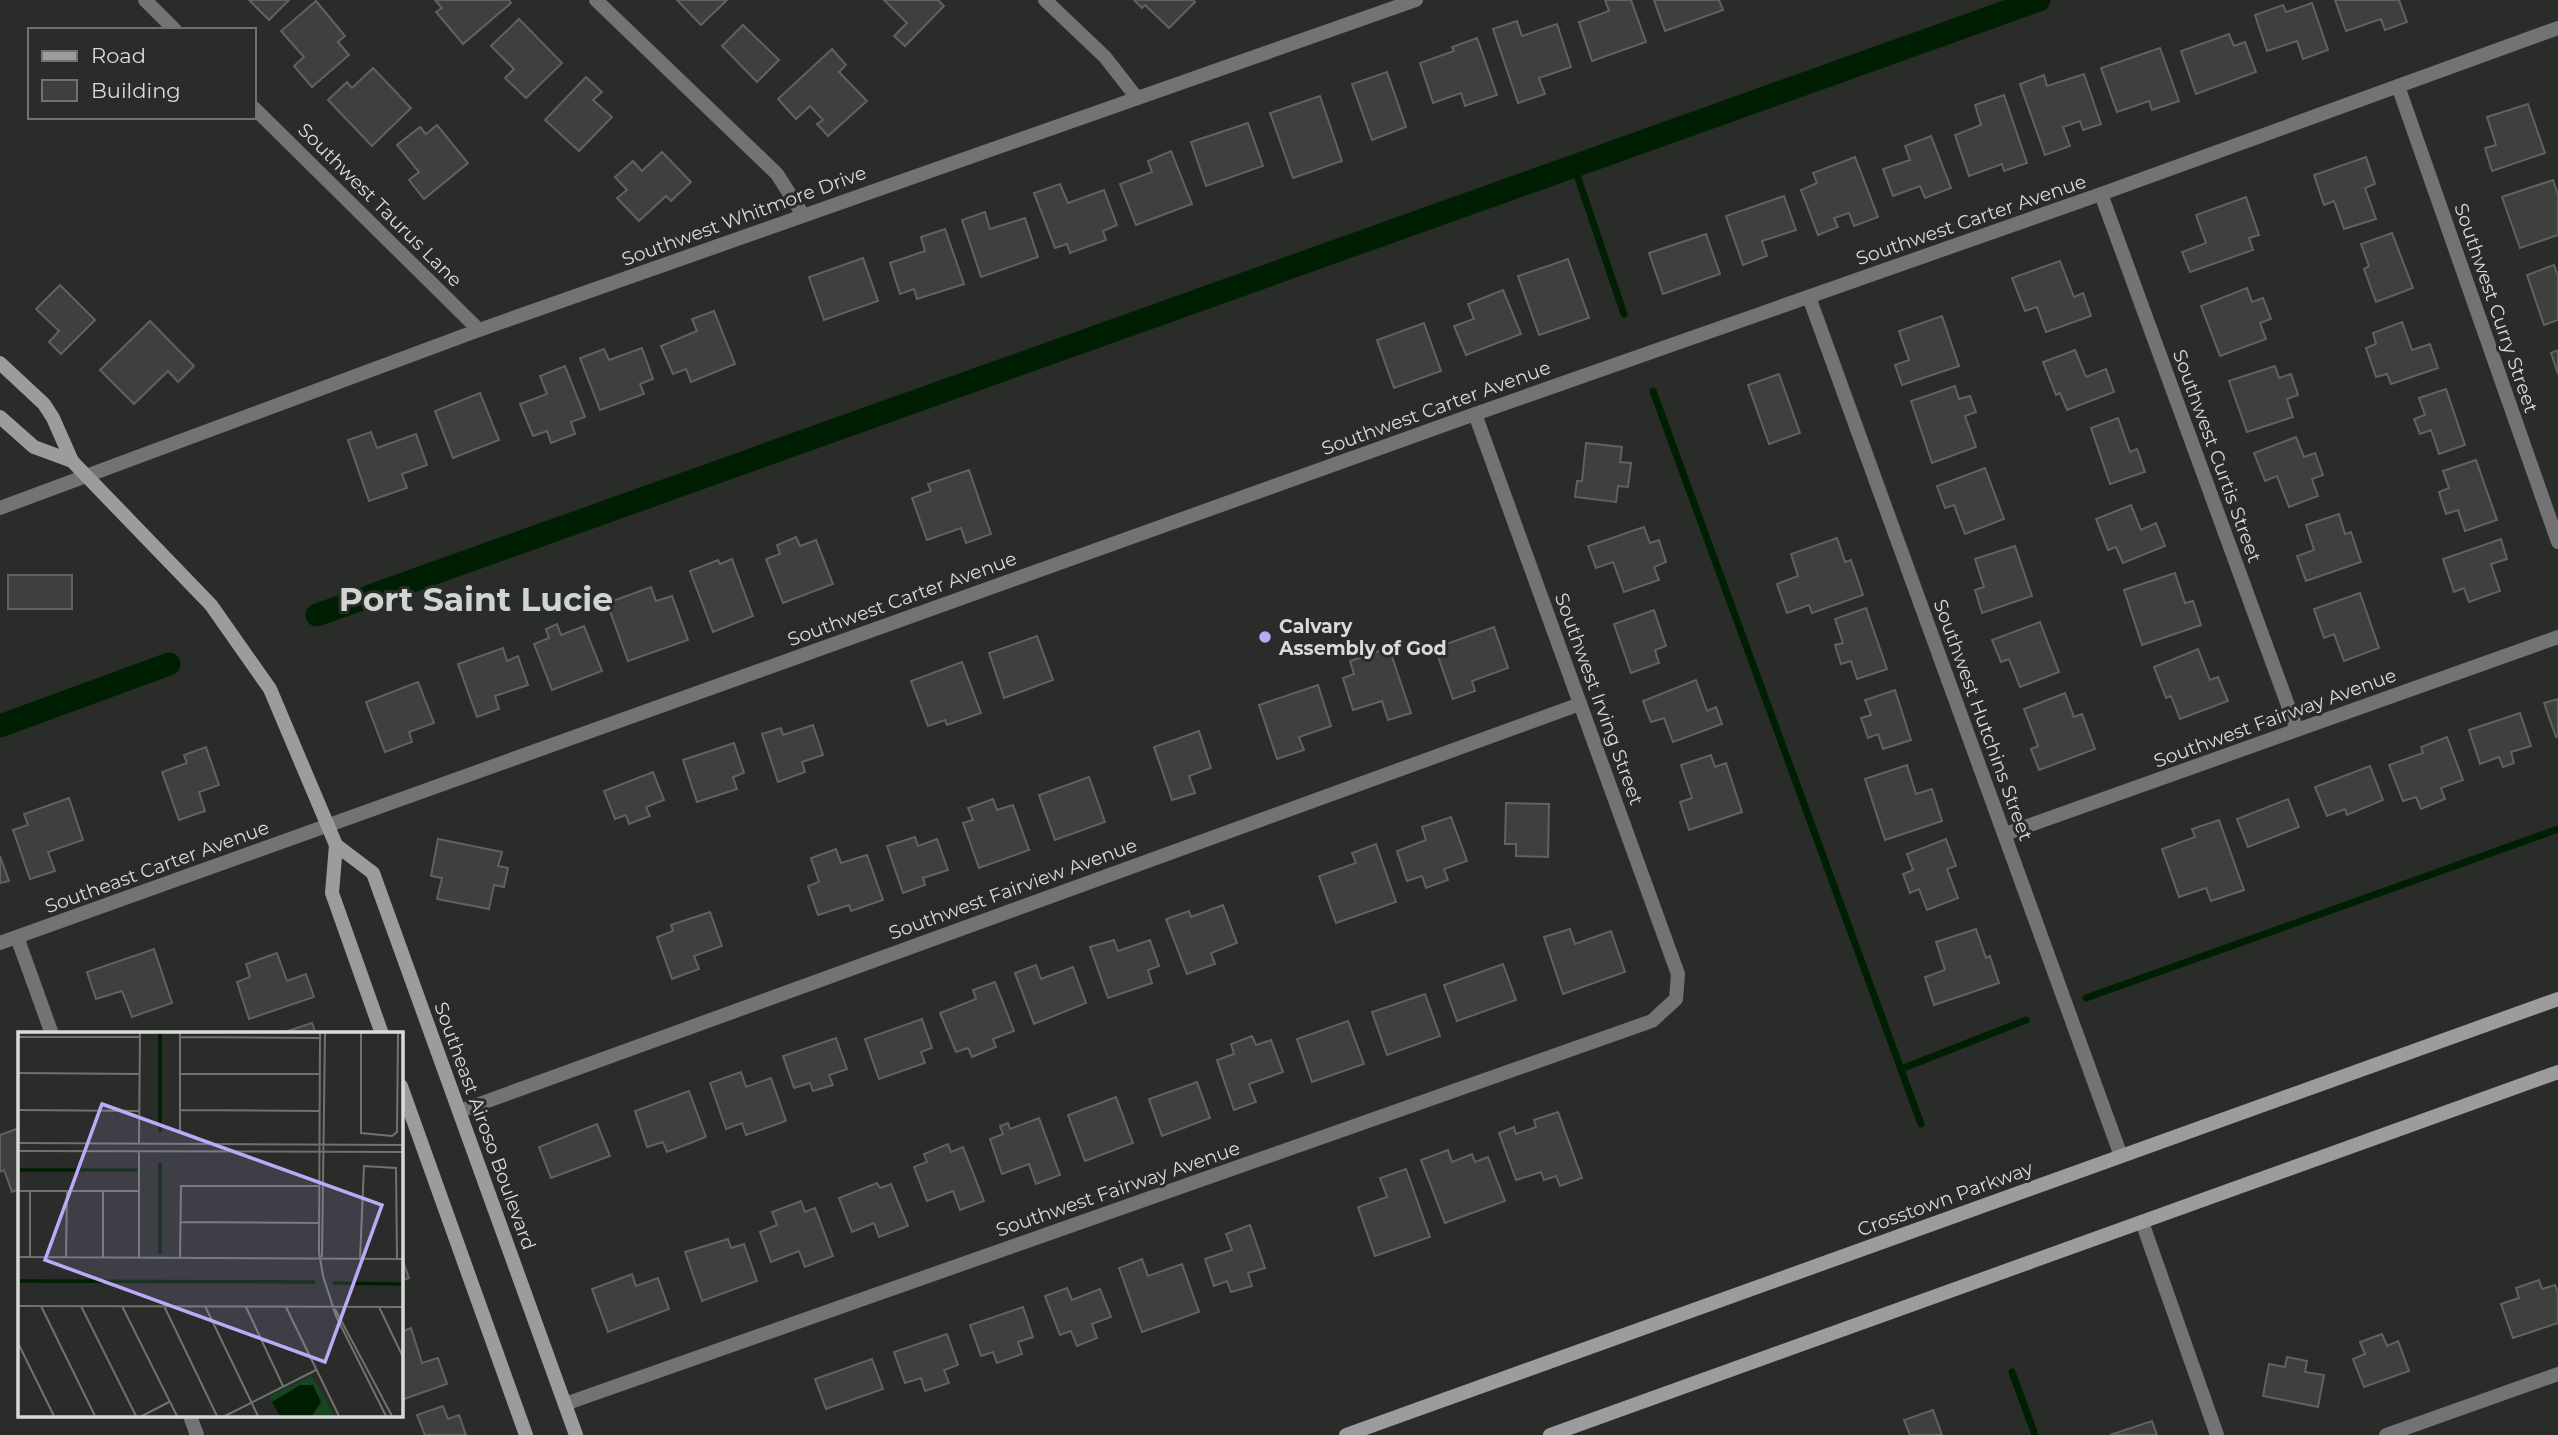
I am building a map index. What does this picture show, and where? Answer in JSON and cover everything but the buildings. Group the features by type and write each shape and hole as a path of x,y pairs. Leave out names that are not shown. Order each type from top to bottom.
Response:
{"main road":[{"path":"0,363 44,404 72,461 211,605 270,689 336,845 332,893 381,1032"},
{"path":"0,417 33,447 72,461"},
{"name":"Southeast Airoso Boulevard","path":"336,845 373,873 576,1435"},
{"name":"Crosstown Parkway","path":"1346,1435 2558,999"},
{"path":"1550,1435 2558,1072"},
{"path":"402,1089 526,1435"}],"street":[{"path":"145,0 173,28"},
{"path":"596,0 777,174 803,215"},
{"path":"1045,0 1105,58 1137,98"},
{"name":"Southwest Whitmore Drive","path":"0,508 479,330 1416,0"},
{"name":"Southwest Carter Avenue","path":"328,826 1475,414 2101,194 2558,28"},
{"name":"Southwest Curry Street","path":"2398,86 2558,542"},
{"name":"Southwest Taurus Lane","path":"256,110 479,330"},
{"name":"Southwest Curtis Street","path":"2101,194 2297,730"},
{"name":"Southwest Hutchins Street","path":"1809,298 2121,1156"},
{"name":"Southwest Irving Street","path":"1475,414 1678,974 1676,999"},
{"name":"Southwest Fairway Avenue","path":"2004,834 2558,637"},
{"name":"Southwest Fairview Avenue","path":"460,1111 1580,704"},
{"name":"Southeast Carter Avenue","path":"0,943 328,826"},
{"path":"17,937 51,1032"},
{"name":"Southwest Fairway Avenue","path":"565,1404 1652,1021 1676,999"},
{"path":"2142,1222 2217,1435"},
{"path":"2386,1435 2558,1374"},
{"path":"191,1418 197,1435"}],"waterway":[{"path":"317,615 2039,0"},
{"path":"1574,166 1624,314"},
{"path":"1653,391 1921,1124"},
{"path":"0,726 169,664"},
{"path":"2086,998 2558,829"},
{"path":"1901,1069 2026,1020"},
{"path":"2012,1372 2035,1435"}],"place":[{"name":"Calvary Assembly of God","path":"1265,637"}],"district":[{"name":"Port Saint Lucie","path":"476,599"}]}
